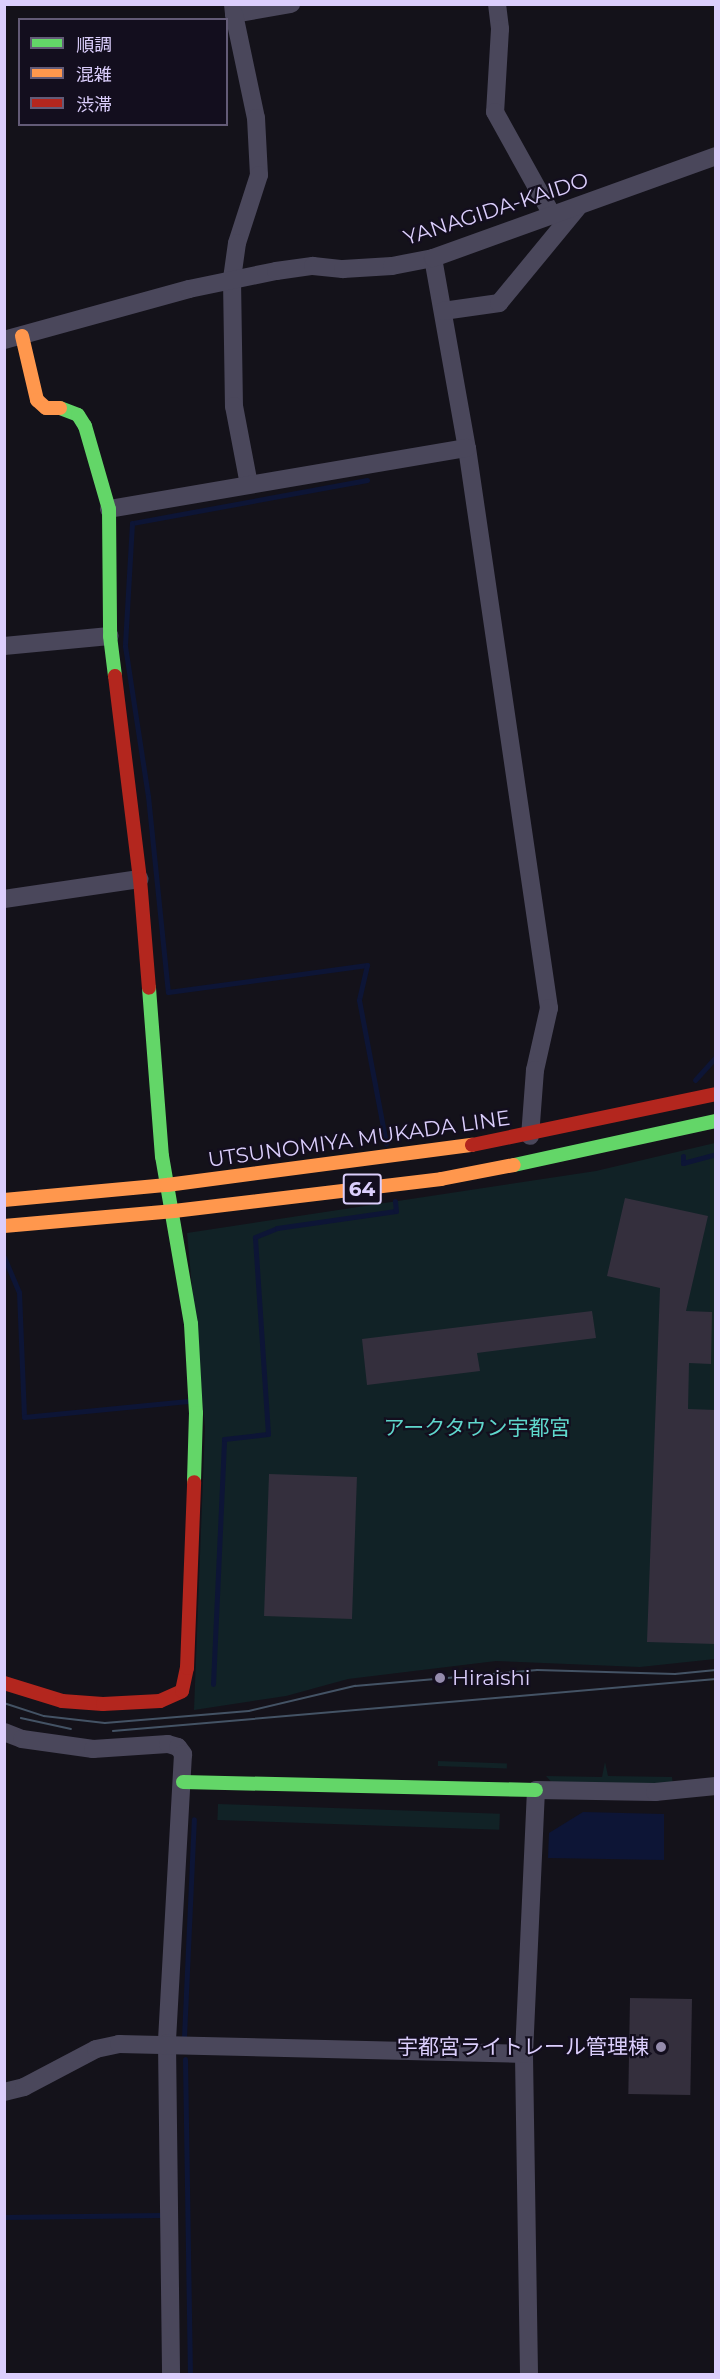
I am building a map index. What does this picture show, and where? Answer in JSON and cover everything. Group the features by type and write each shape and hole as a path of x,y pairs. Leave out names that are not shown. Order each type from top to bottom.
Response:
{"street":[{"path":"249,485 234,406 232,280 237,243 259,175 256,118 233,9 291,4"},
{"path":"497,4 500,29 495,112 552,215"},
{"name":"YANAGIDA-KAIDO","path":"13,338 232,280 313,266 392,266 433,258 716,156"},
{"path":"443,311 499,303 579,206"},
{"path":"433,258 466,448 549,1008 535,1070 530,1136"},
{"path":"4,1683 62,1701 103,1704 160,1701 182,1691 188,1668 196,1413 191,1324 174,1211 167,1185 140,879 110,636 109,510 85,426 78,415 67,408 46,408 37,400 13,338"},
{"path":"109,510 466,448"},
{"path":"4,646 110,636"},
{"path":"4,900 140,879"},
{"name":"UTSUNOMIYA MUKADA LINE","path":"4,1200 329,1167 530,1136 716,1094"},
{"name":"64","path":"4,1226 174,1211 441,1179 564,1156 716,1121"},
{"path":"4,1732 22,1738 93,1749 178,1747 183,1754 183,1782 160,2043 171,2374"},
{"path":"183,1782 655,1792 716,1786"},
{"path":"529,2374 524,2054 537,1790"},
{"path":"4,2092 24,2087 96,2049 160,2043 524,2054"}],"green space":[{"name":"アークタウン宇都宮","path":"715,1143 715,1659 640,1667 496,1661 348,1679 286,1696 194,1710 205,1427 187,1233 596,1171"},
{"path":"438,1761 507,1763 507,1768 438,1766"},
{"path":"605,1762 608,1776 672,1777 673,1786 555,1786 546,1776 602,1777"},
{"path":"218,1804 500,1814 499,1830 217,1820"}],"water":[{"path":"583,1812 664,1814 664,1860 548,1858 549,1833"}],"building":[{"path":"625,1198 708,1216 686,1311 712,1312 711,1364 689,1363 688,1409 716,1410 716,1644 647,1642 660,1288 607,1276"},
{"path":"592,1311 596,1338 477,1353 480,1371 367,1385 362,1339"},
{"path":"269,1474 357,1477 352,1619 264,1616"},
{"name":"宇都宮ライトレール管理棟","path":"630,1998 692,1999 690,2095 628,2094"}],"waterway":[{"path":"367,480 132,523 125,646 148,796 168,992 367,965 359,1000 386,1143"},
{"path":"695,1080 716,1057"},
{"path":"683,1156 683,1163 716,1154"},
{"path":"213,1684 224,1439 268,1434 255,1237 277,1228 396,1211 395,1201"},
{"path":"4,1257 19,1292 24,1417 188,1401"},
{"path":"184,2037 194,1819"},
{"path":"185,2059 190,2374"},
{"path":"4,2217 163,2215"}],"tram line":[{"path":"4,1703 44,1716 105,1723 249,1711 355,1686 537,1670 675,1674 716,1670"},
{"path":"113,1731 716,1679"},
{"path":"21,1718 71,1729"}],"traffic: fast":[{"path":"60,408 78,415 85,426 109,509 110,636 115,676"},
{"path":"149,988 162,1156 191,1324 196,1413 194,1482"},
{"path":"514,1165 716,1121"},
{"path":"183,1782 536,1790"}],"traffic: slow":[{"path":"22,336 37,400 46,408 60,408"},
{"path":"4,1200 167,1185 472,1145"},
{"path":"4,1226 174,1211 441,1179 514,1165"}],"traffic: jam":[{"path":"115,676 140,879 149,988"},
{"path":"472,1145 716,1094"},
{"path":"4,1683 62,1701 103,1704 160,1701 182,1691 187,1668 194,1482"}],"place":[{"name":"Hiraishi","path":"440,1678"},
{"name":"宇都宮ライトレール管理棟","path":"661,2047"}]}
